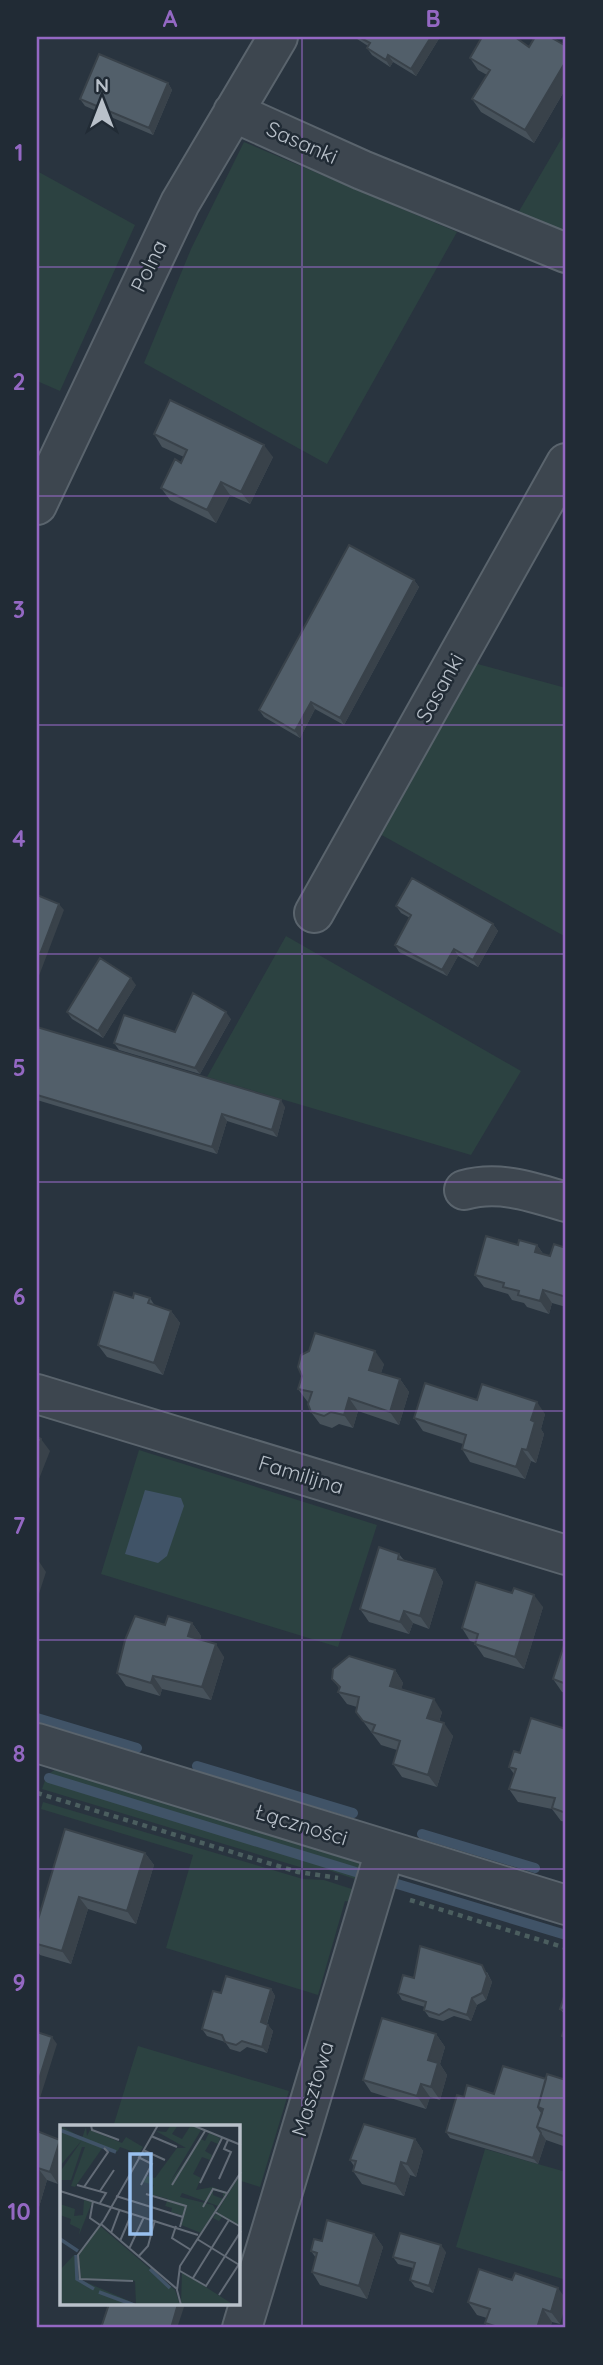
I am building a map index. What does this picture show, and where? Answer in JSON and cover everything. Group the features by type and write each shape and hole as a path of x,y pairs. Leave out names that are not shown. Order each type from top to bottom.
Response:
{"street":[{"name":"Polna","path":"37,505 180,203 278,37"},
{"name":"Sasanki","path":"233,112 362,170 566,253"},
{"name":"Sasanki","path":"314,913 566,463"},
{"path":"464,1190 483,1184 520,1188 566,1202"},
{"name":"Familijna","path":"37,1394 566,1555"},
{"name":"Łączności","path":"37,1745 566,1905"},
{"name":"Masztowa","path":"242,2328 385,1851"}],"path":[{"path":"37,1793 298,1872 330,1875 566,1948"}],"green space":[{"path":"566,131 566,233 518,213"},
{"path":"244,142 457,232 327,464 144,363 191,249"},
{"path":"37,171 135,225 60,391 37,381"},
{"path":"474,663 566,688 566,937 378,833"},
{"path":"286,936 521,1071 471,1155 207,1077"},
{"path":"139,1450 377,1525 338,1647 101,1574"},
{"path":"56,1769 363,1863 361,1881 325,1869 303,1868 42,1789 47,1775"},
{"path":"43,1802 303,1879 324,1880 358,1891 355,1903 345,1901 318,1995 166,1948 193,1855 41,1809"},
{"path":"138,2046 289,2091 260,2187 240,2181 240,2125 114,2125"},
{"path":"485,2149 566,2172 566,2280 456,2247"}],"water":[{"path":"145,1490 181,1498 184,1506 167,1556 158,1563 125,1554"}],"building":[{"path":"359,37 431,37 411,69 388,55 386,60 367,48 370,43"},
{"path":"482,37 515,37 529,47 535,37 550,37 566,46 566,61 525,130 472,99 490,70 470,58"},
{"path":"99,54 168,83 149,128 80,99"},
{"path":"170,400 264,445 241,492 221,482 207,510 161,488 175,459 181,463 187,450 154,434"},
{"path":"349,545 414,580 340,718 311,702 295,731 259,710"},
{"path":"412,878 493,924 473,960 454,949 442,970 395,945 411,915 396,906"},
{"path":"37,895 59,904 37,962"},
{"path":"100,958 131,978 98,1031 67,1012"},
{"path":"193,993 226,1012 195,1068 114,1043 124,1015 175,1032"},
{"path":"37,1027 281,1100 272,1130 222,1114 212,1147 37,1095"},
{"path":"486,1236 518,1245 519,1240 537,1245 535,1252 550,1256 554,1244 566,1248 566,1297 543,1290 540,1301 518,1295 519,1291 503,1287 504,1283 475,1275"},
{"path":"114,1292 133,1298 134,1293 150,1298 148,1303 171,1311 154,1363 98,1345"},
{"path":"315,1333 375,1351 369,1370 400,1379 390,1412 349,1398 344,1415 331,1412 324,1416 311,1412 308,1404 312,1392 298,1389 302,1376 298,1367 301,1355 309,1351"},
{"path":"425,1383 477,1400 482,1384 537,1402 531,1420 535,1422 527,1450 522,1449 516,1467 462,1449 466,1435 414,1418"},
{"path":"379,1547 399,1554 398,1559 435,1569 420,1616 404,1611 400,1622 360,1609"},
{"path":"476,1582 512,1593 514,1588 534,1595 515,1657 475,1644 478,1634 462,1628"},
{"path":"135,1616 165,1625 168,1616 192,1623 188,1636 216,1644 202,1687 153,1676 151,1683 117,1673 125,1640"},
{"path":"566,1639 566,1684 553,1679"},
{"path":"349,1656 395,1670 390,1686 434,1699 427,1718 444,1723 428,1775 393,1764 400,1741 372,1732 375,1725 363,1721 356,1712 359,1697 338,1692 340,1687 332,1679 333,1669"},
{"path":"531,1718 566,1729 566,1813 552,1808 555,1798 509,1789 516,1769 509,1767 514,1751 520,1753"},
{"path":"65,1829 145,1853 127,1911 79,1897 62,1951 37,1944 37,1923"},
{"path":"420,1946 482,1965 487,1976 482,1993 472,1998 467,2015 449,2009 439,2015 424,2010 426,2002 398,1993 403,1975 414,1978"},
{"path":"226,1976 271,1989 261,2022 268,2025 262,2047 242,2041 236,2045 225,2042 222,2035 202,2029 213,1991 221,1993"},
{"path":"566,1990 566,2011 560,2009"},
{"path":"382,2018 436,2034 428,2060 438,2063 431,2087 421,2084 417,2096 363,2080"},
{"path":"37,2032 52,2037 37,2086"},
{"path":"503,2066 546,2079 538,2107 542,2113 537,2127 541,2133 533,2158 446,2132 457,2095 464,2097 467,2085 494,2094"},
{"path":"547,2074 566,2080 566,2137 537,2127 543,2109 538,2107"},
{"path":"364,2124 415,2139 407,2164 401,2162 395,2184 353,2171 356,2161 350,2160"},
{"path":"37,2131 60,2140 50,2172 38,2168 37,2173"},
{"path":"327,2220 374,2234 359,2286 312,2272 317,2253 311,2251 314,2239 322,2241"},
{"path":"400,2233 441,2245 429,2286 410,2280 415,2263 393,2257"},
{"path":"479,2269 512,2280 515,2273 558,2288 551,2312 543,2309 537,2328 501,2328 485,2323 490,2309 468,2302"},
{"path":"108,2306 177,2306 171,2328 101,2328"}],"waterway":[{"path":"37,1718 137,1748"},
{"path":"197,1766 353,1813"},
{"path":"49,1778 359,1873"},
{"path":"422,1834 535,1868"},
{"path":"394,1883 566,1935"}]}
